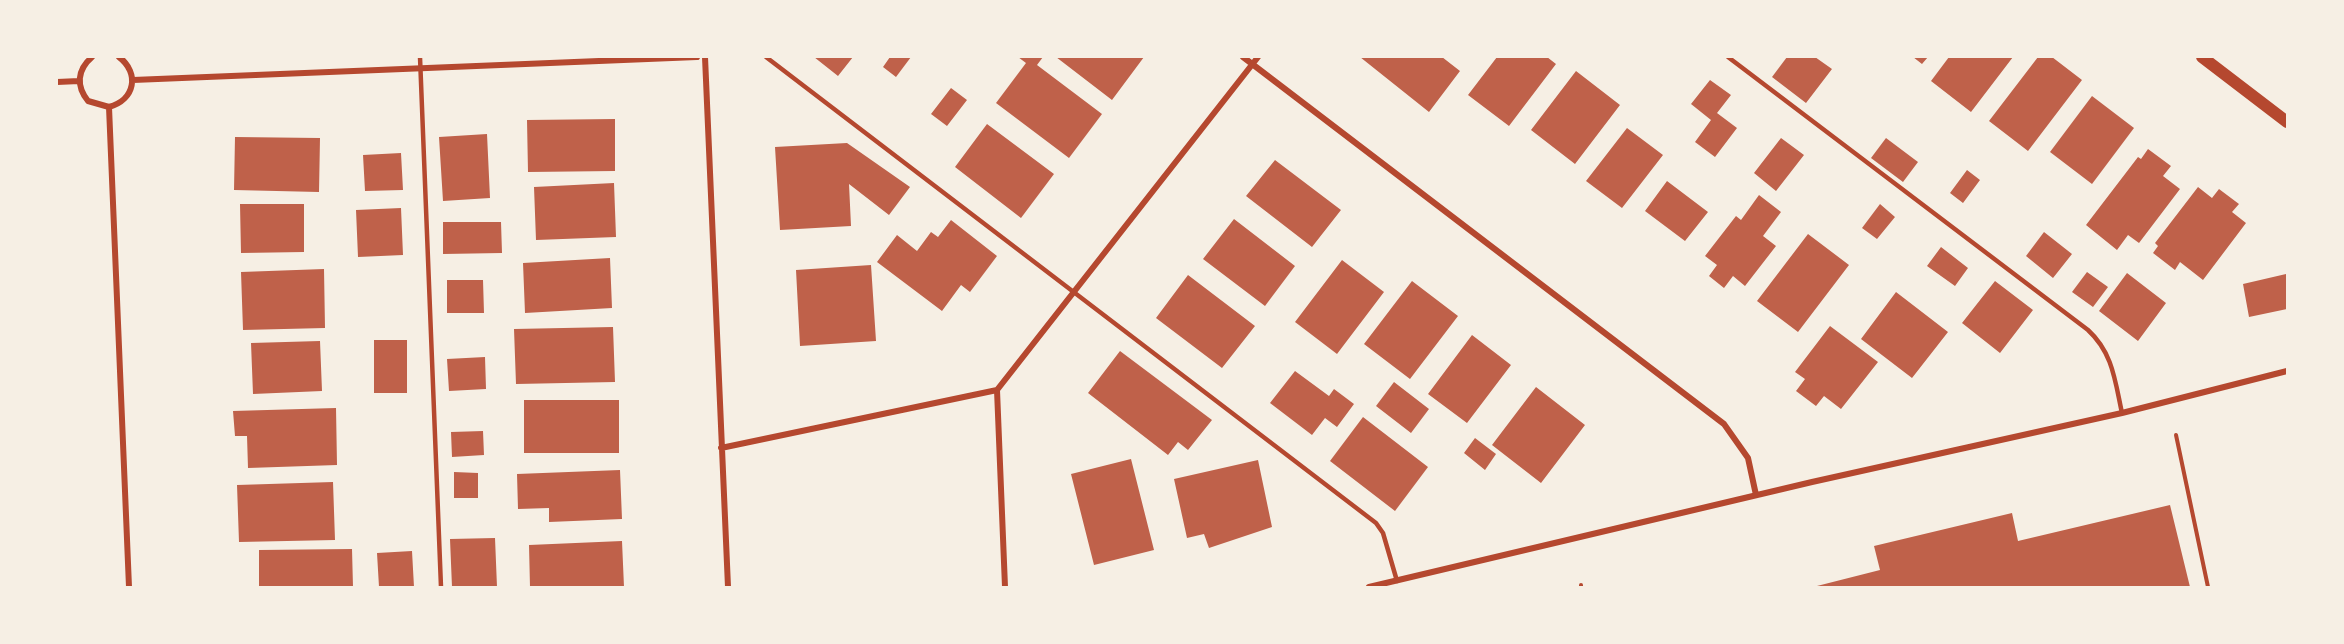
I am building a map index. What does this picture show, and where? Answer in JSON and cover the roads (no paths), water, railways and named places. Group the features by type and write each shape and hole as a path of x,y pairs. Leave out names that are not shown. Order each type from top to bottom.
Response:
{"main road":[{"path":"2202,57 2287,122"}],"street":[{"path":"92,57 82,67 79,81 88,101 109,107 126,99 133,80 129,66 119,57"},
{"path":"133,80 697,57"},
{"path":"705,57 728,587"},
{"path":"1243,57 1724,424 1748,458 1756,495"},
{"path":"1005,587 997,390 1258,57"},
{"path":"57,82 79,81"},
{"path":"109,107 129,587"},
{"path":"1369,587 1398,584 1756,495 2122,413 2287,371"},
{"path":"722,448 997,390"}],"lane":[{"path":"420,57 441,587"},
{"path":"766,57 1074,290 1376,523 1383,533 1398,584"},
{"path":"1728,57 2088,330 2101,342 2110,358 2122,413"}]}
